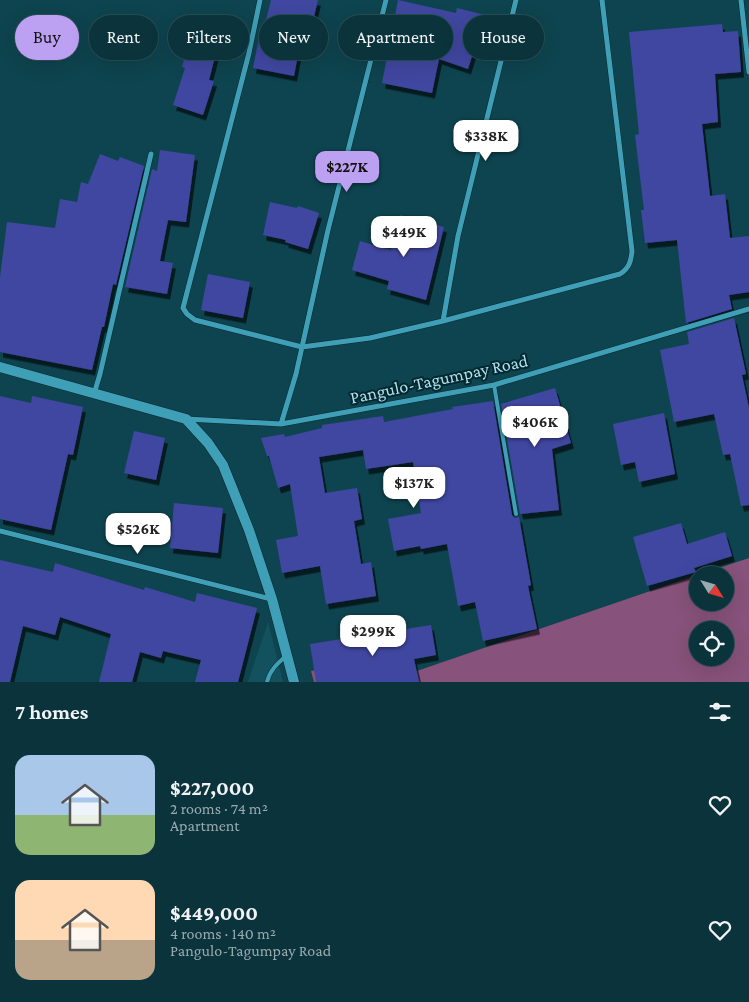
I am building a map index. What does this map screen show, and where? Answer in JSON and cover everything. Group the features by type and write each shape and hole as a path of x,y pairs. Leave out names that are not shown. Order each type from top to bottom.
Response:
{"main road":[{"path":"0,367 186,420 208,443 223,464 249,530 272,599 294,682"}],"street":[{"path":"260,0 249,53 183,308 195,320 302,347 370,338 444,321 620,274 629,266 632,260 632,251 602,0"},
{"path":"281,424 302,347 328,230 386,0"},
{"path":"444,321 458,236 516,0"},
{"path":"741,0 749,72"},
{"path":"94,394 151,154"},
{"name":"Pangulo-Tagumpay Road","path":"186,420 281,424 494,386 749,309"},
{"path":"0,531 272,599"}],"lane":[{"path":"494,386 516,514"},
{"path":"267,682 274,666 287,655"}],"shaded area":[{"path":"749,558 749,682 314,682 311,671 383,658 408,674 689,578 689,611 734,611 734,566 725,566"},
{"path":"268,622 283,682 248,682"}],"building":[{"path":"271,0 318,0 314,15 267,15"},
{"path":"398,0 456,13 457,8 485,15 463,15 463,60 471,60 468,69 442,60 453,60 453,15 395,15"},
{"path":"722,24 723,32 738,31 741,72 715,74 718,122 702,124 710,196 725,194 730,238 749,236 749,292 729,295 732,309 686,323 677,240 645,243 641,210 644,210 635,135 639,134 629,32"},
{"path":"259,37 259,60 297,60 294,76 253,68"},
{"path":"184,60 214,60 209,80 214,81 203,115 173,105 185,68 182,67"},
{"path":"386,60 439,60 432,93 382,83"},
{"path":"160,150 195,155 186,222 168,220 160,261 173,263 167,294 125,287 152,169 157,171"},
{"path":"100,154 118,161 120,157 144,166 116,285 113,284 92,370 0,352 0,277 7,222 55,228 60,199 77,202 81,182 88,184"},
{"path":"270,202 297,208 298,206 319,213 308,249 285,242 286,240 263,235"},
{"path":"400,215 444,227 426,300 387,289 389,281 352,270 360,241 391,250"},
{"path":"208,274 250,282 243,318 201,310"},
{"path":"734,318 746,374 742,375 749,408 749,505 741,506 730,454 723,455 714,414 674,422 660,350 689,344 687,332"},
{"path":"555,388 571,443 552,449 559,510 520,514 501,404"},
{"path":"0,396 31,403 32,396 83,407 73,455 68,454 51,530 0,519"},
{"path":"493,401 512,515 515,518 519,517 531,585 528,586 537,629 483,641 475,602 458,606 447,544 421,549 420,546 394,551 388,519 421,513 413,462 366,469 363,450 319,457 325,493 357,488 362,519 354,521 361,564 371,562 376,596 326,604 320,566 282,573 276,540 298,536 290,484 278,488 269,456 267,456 261,438 284,434 285,437 322,428 322,425 383,416 384,422 453,409 452,407"},
{"path":"664,413 675,474 639,482 635,462 621,465 613,424"},
{"path":"134,431 165,438 156,480 124,473"},
{"path":"174,503 223,508 218,553 170,548"},
{"path":"681,523 687,544 725,532 732,556 700,566 689,566 689,574 647,586 633,537"},
{"path":"0,560 53,572 55,563 144,590 145,587 195,602 197,593 257,608 238,682 195,682 201,660 163,651 161,658 140,652 132,682 99,682 111,634 60,617 55,635 23,626 10,682 0,682"},
{"path":"431,625 436,655 414,659 419,682 316,682 310,644"}]}
